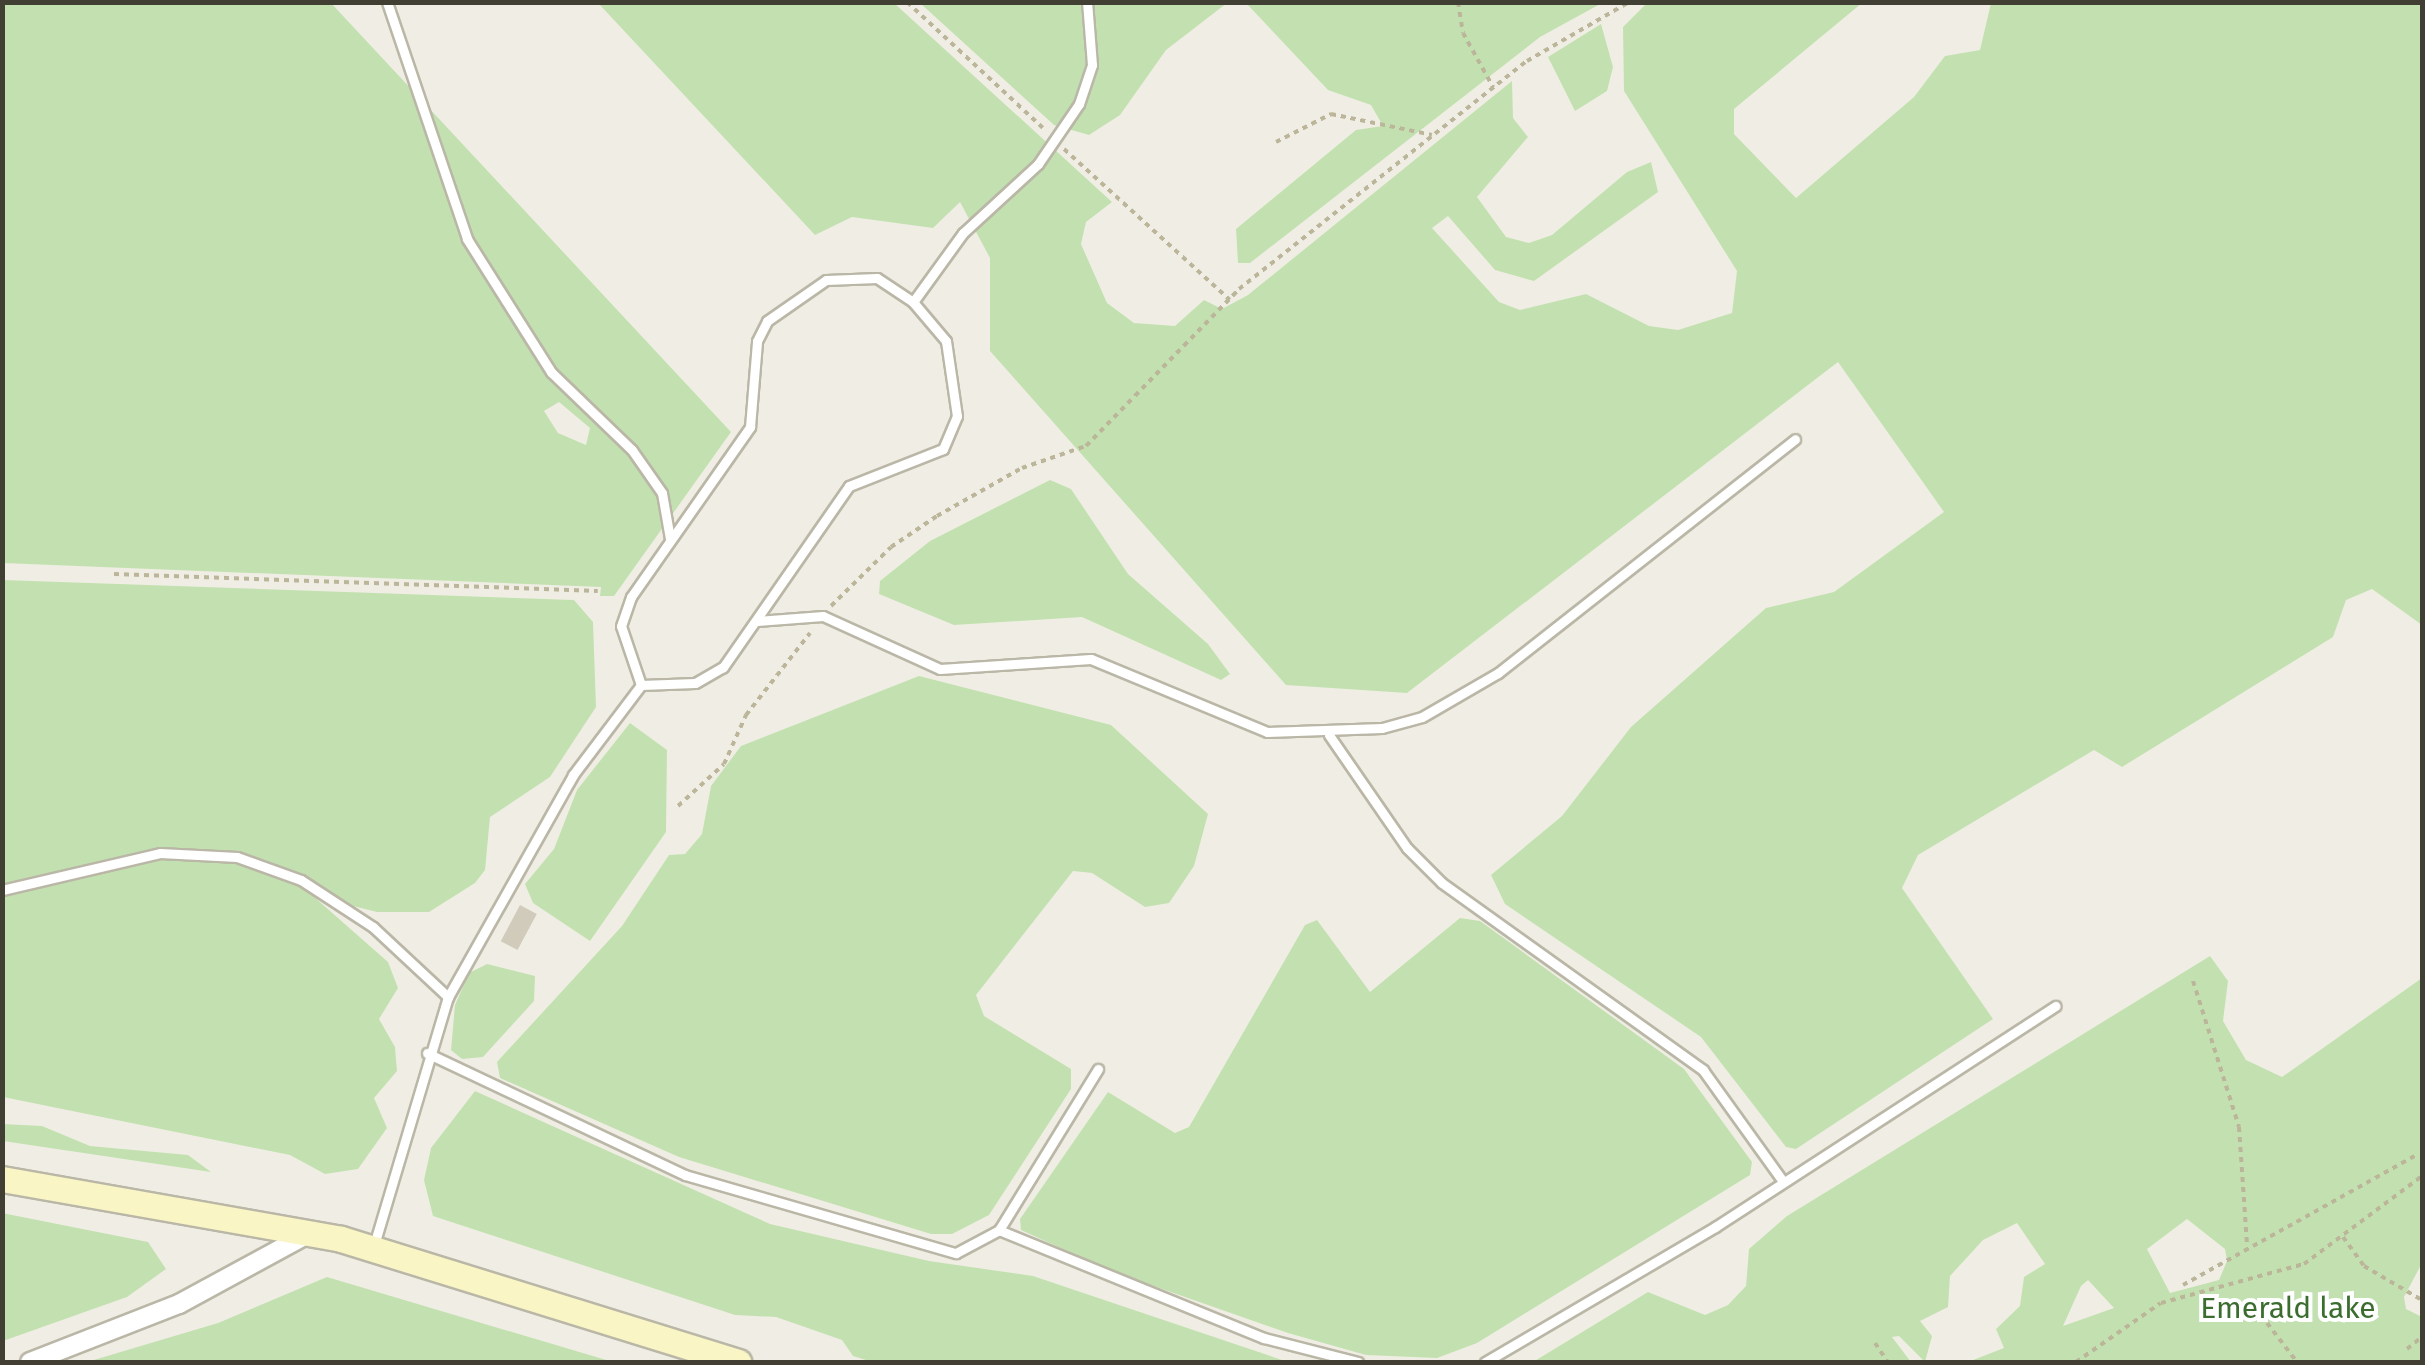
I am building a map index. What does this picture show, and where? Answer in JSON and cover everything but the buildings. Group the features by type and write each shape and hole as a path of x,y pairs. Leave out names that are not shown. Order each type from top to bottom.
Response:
{"main road":[{"path":"2,1180 310,1233 738,1362"}],"street":[{"path":"30,1362 179,1304 310,1233"}],"lane":[{"path":"387,2 467,239 552,372 632,450 662,493 670,539"},
{"path":"913,302 963,232 1056,141 1092,65 1087,2"},
{"path":"877,278 913,302 946,342 958,383 957,416 942,449 849,486 723,667 695,683 642,685 622,626 670,539 750,428 757,341 789,299 826,280 877,278"},
{"path":"757,621 823,616 940,669 1090,659 1231,721 1330,735 1382,728 1450,704 1794,440"},
{"path":"373,1250 427,1053 448,996 573,776 642,685"},
{"path":"1330,735 1407,848 1442,884 1703,1070 1782,1180"},
{"path":"2,890 160,853 237,858 301,880 359,918 448,996"},
{"path":"1485,1362 1540,1337 2055,1006"},
{"path":"427,1053 685,1175 770,1204 956,1253 999,1230 1098,1068"},
{"path":"999,1230 1249,1333 1358,1362"}],"path":[{"path":"907,2 1230,300"},
{"path":"1458,2 1463,33 1493,87"},
{"path":"678,806 724,764 746,716 823,616 879,557 937,516 1022,468 1086,446 1230,300 1432,135 1493,87 1630,2"},
{"path":"1276,142 1331,114 1432,135"},
{"path":"114,574 598,592"},
{"path":"2193,981 2239,1127 2247,1243"},
{"path":"2183,1284 2247,1243 2414,1156"},
{"path":"2076,1362 2161,1303 2273,1275 2344,1238 2422,1176"},
{"path":"2344,1238 2364,1266 2422,1300"},
{"path":"2267,1324 2297,1362"},
{"path":"2407,1350 2422,1337"},
{"path":"1875,1343 1888,1362"}],"green space":[{"path":"3,3 331,3 731,432 614,596 600,596 601,587 3,563","holes":["559,402 590,428 586,445 558,433 544,411"]},
{"path":"598,3 894,3 1112,202 1086,222 1081,244 1107,303 1134,323 1175,326 1204,300 1222,309 1248,295 1512,81 1513,118 1528,137 1477,197 1506,237 1529,243 1552,235 1627,172 1651,162 1658,192 1534,281 1495,270 1448,216 1432,228 1499,302 1520,310 1586,294 1649,326 1678,330 1732,313 1737,271 1624,91 1623,27 1647,3 1862,3 1734,109 1734,134 1796,198 1914,97 1945,56 1980,50 1991,3 2422,3 2422,625 2372,589 2346,600 2333,637 2122,767 2094,750 1918,855 1902,888 1993,1019 1796,1149 1786,1147 1701,1037 1505,904 1491,875 1562,816 1631,727 1766,608 1834,592 1944,512 1838,362 1407,693 1286,685 990,351 990,258 960,202 933,228 852,217 815,235"},
{"path":"920,3 1227,3 1166,50 1120,115 1089,135 1054,125"},
{"path":"1246,3 1602,3 1540,37 1250,263 1238,263 1236,229 1356,130 1383,126 1371,105 1328,90"},
{"path":"1601,24 1613,67 1607,91 1575,111 1548,57"},
{"path":"1050,480 1071,489 1128,574 1208,644 1230,674 1221,680 1082,617 954,625 879,594 880,581 930,541"},
{"path":"3,580 574,600 593,622 596,707 550,777 490,817 485,870 475,883 429,912 377,912 313,896 388,962 398,988 379,1019 395,1047 397,1071 374,1098 387,1128 358,1169 325,1174 290,1155 3,1097"},
{"path":"919,676 1111,725 1208,814 1194,866 1169,903 1145,907 1092,873 1073,871 976,995 984,1016 1071,1069 1071,1089 989,1215 952,1234 931,1234 679,1157 500,1078 497,1062 622,926 669,855 685,854 702,834 711,786 741,746"},
{"path":"630,723 667,750 666,832 590,941 533,903 525,884 554,849 577,790"},
{"path":"1460,918 1480,921 1684,1069 1752,1162 1750,1175 1477,1343 1437,1358 1366,1355 1288,1333 1111,1271 1021,1230 1020,1219 1108,1092 1175,1133 1189,1127 1305,925 1317,920 1370,992"},
{"name":"Emerald lake","path":"2210,956 2228,981 2223,1021 2246,1060 2282,1077 2422,978 2422,1263 2404,1297 2406,1309 2422,1317 2422,1362 1968,1362 2004,1348 1996,1329 2020,1306 2024,1277 2045,1264 2017,1223 1983,1240 1950,1276 1948,1307 1920,1321 1932,1336 1925,1362 1899,1336 1892,1337 1911,1362 1533,1362 1648,1292 1705,1315 1728,1305 1746,1286 1749,1249 1787,1216","holes":["2187,1219 2225,1249 2227,1261 2219,1280 2170,1293 2147,1249","2088,1280 2114,1308 2063,1326 2081,1286"]},
{"path":"487,964 535,976 534,1001 483,1057 462,1059 451,1050 455,1005 469,973"},
{"path":"475,1091 770,1224 929,1261 1033,1276 1288,1362 872,1362 853,1356 842,1340 776,1317 735,1315 433,1216 424,1180 431,1148"},
{"path":"3,1124 42,1126 90,1146 188,1155 211,1172 3,1141"},
{"path":"2,1213 148,1242 166,1269 127,1297 3,1341"},
{"path":"327,1277 613,1362 87,1362 218,1323"}]}
